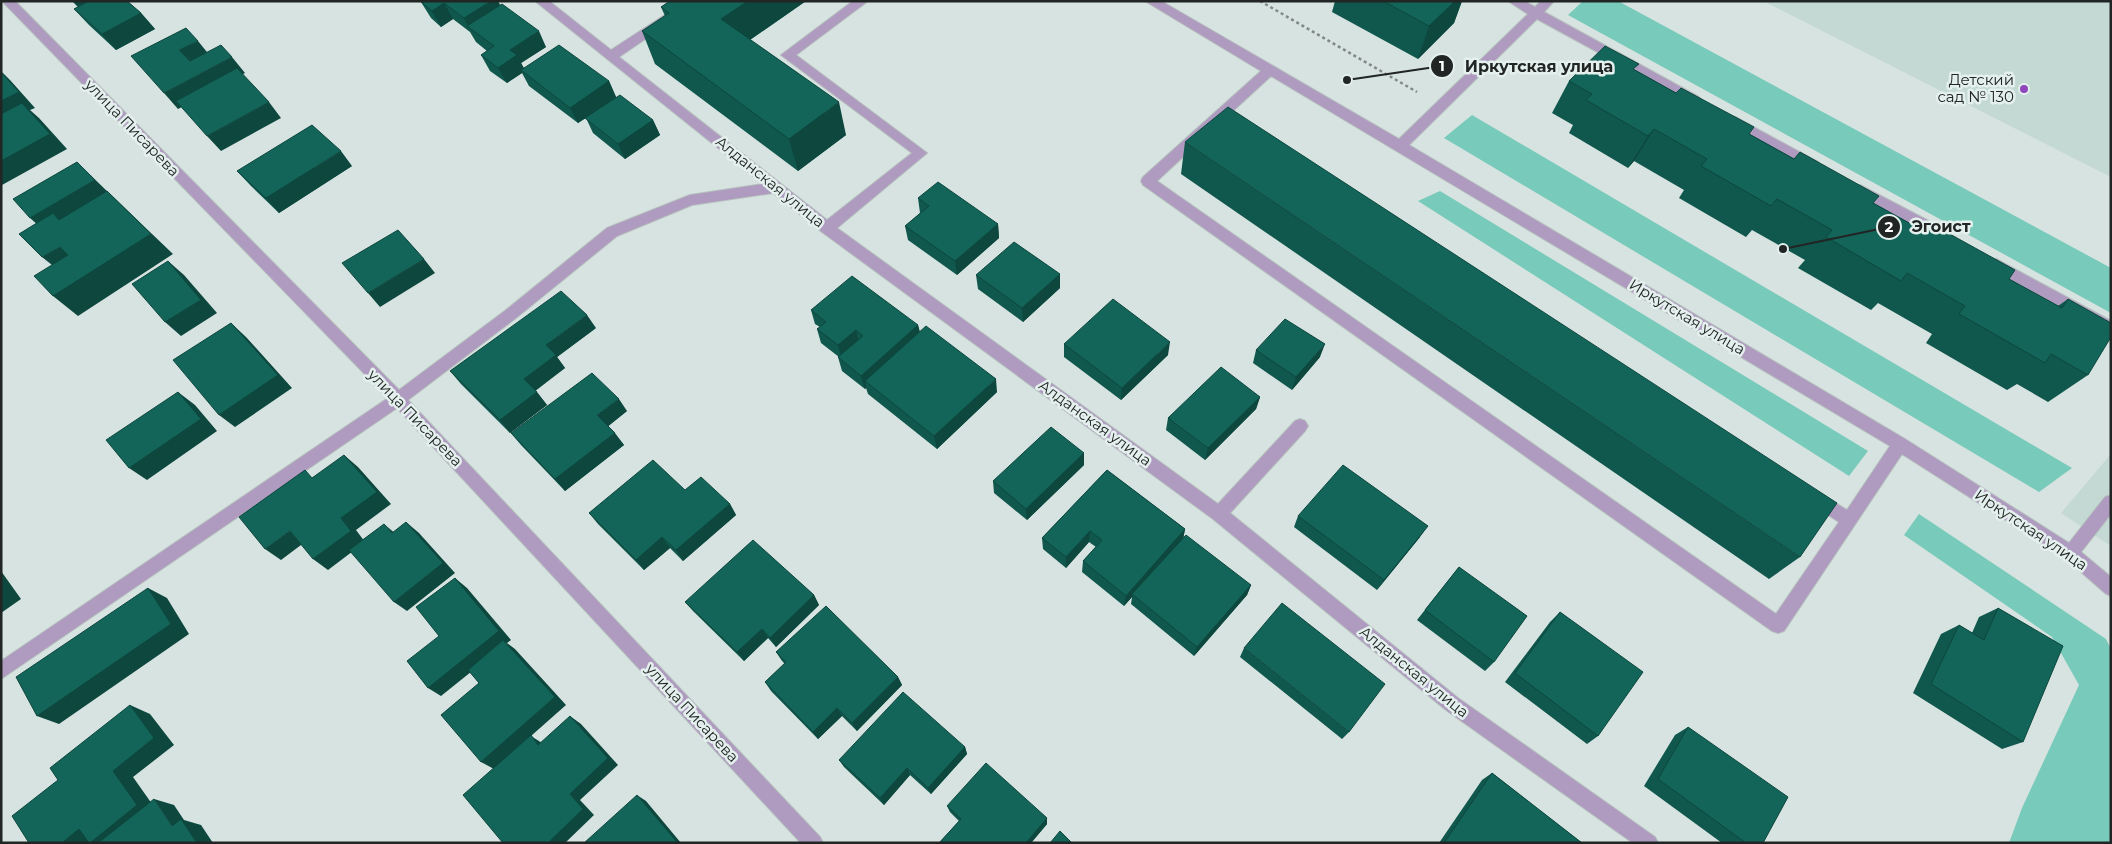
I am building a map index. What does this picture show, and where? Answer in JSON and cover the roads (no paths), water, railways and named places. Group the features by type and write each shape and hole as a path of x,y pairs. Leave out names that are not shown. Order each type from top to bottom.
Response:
{"street":[{"name":"улица Писарева","path":"8,1 398,399 814,843"},
{"name":"Алданская улица","path":"541,1 827,228 1219,514 1452,704 1650,843"},
{"path":"611,56 695,1"},
{"path":"827,228 920,153 787,55 862,1"},
{"name":"Иркутская улица","path":"1151,1 1400,146 1900,444 2071,553 2111,588"},
{"path":"1514,1 1710,108"},
{"path":"1400,146 1548,1"},
{"path":"1269,71 1148,181 1778,625 1900,444"},
{"path":"1222,112 1239,123"},
{"path":"1727,118 1823,170"},
{"path":"1849,184 1954,242"},
{"path":"1,671 398,399 511,314 612,232 690,200 777,188"},
{"path":"1980,256 2111,328"},
{"path":"1219,514 1300,426"},
{"path":"1806,492 1848,519"},
{"path":"2071,553 2111,502"}],"place":[{"name":"Иркутская улица","path":"1347,80"},
{"name":"Детский сад № 130","path":"2024,89"},
{"name":"Эгоист","path":"1783,249"}]}
